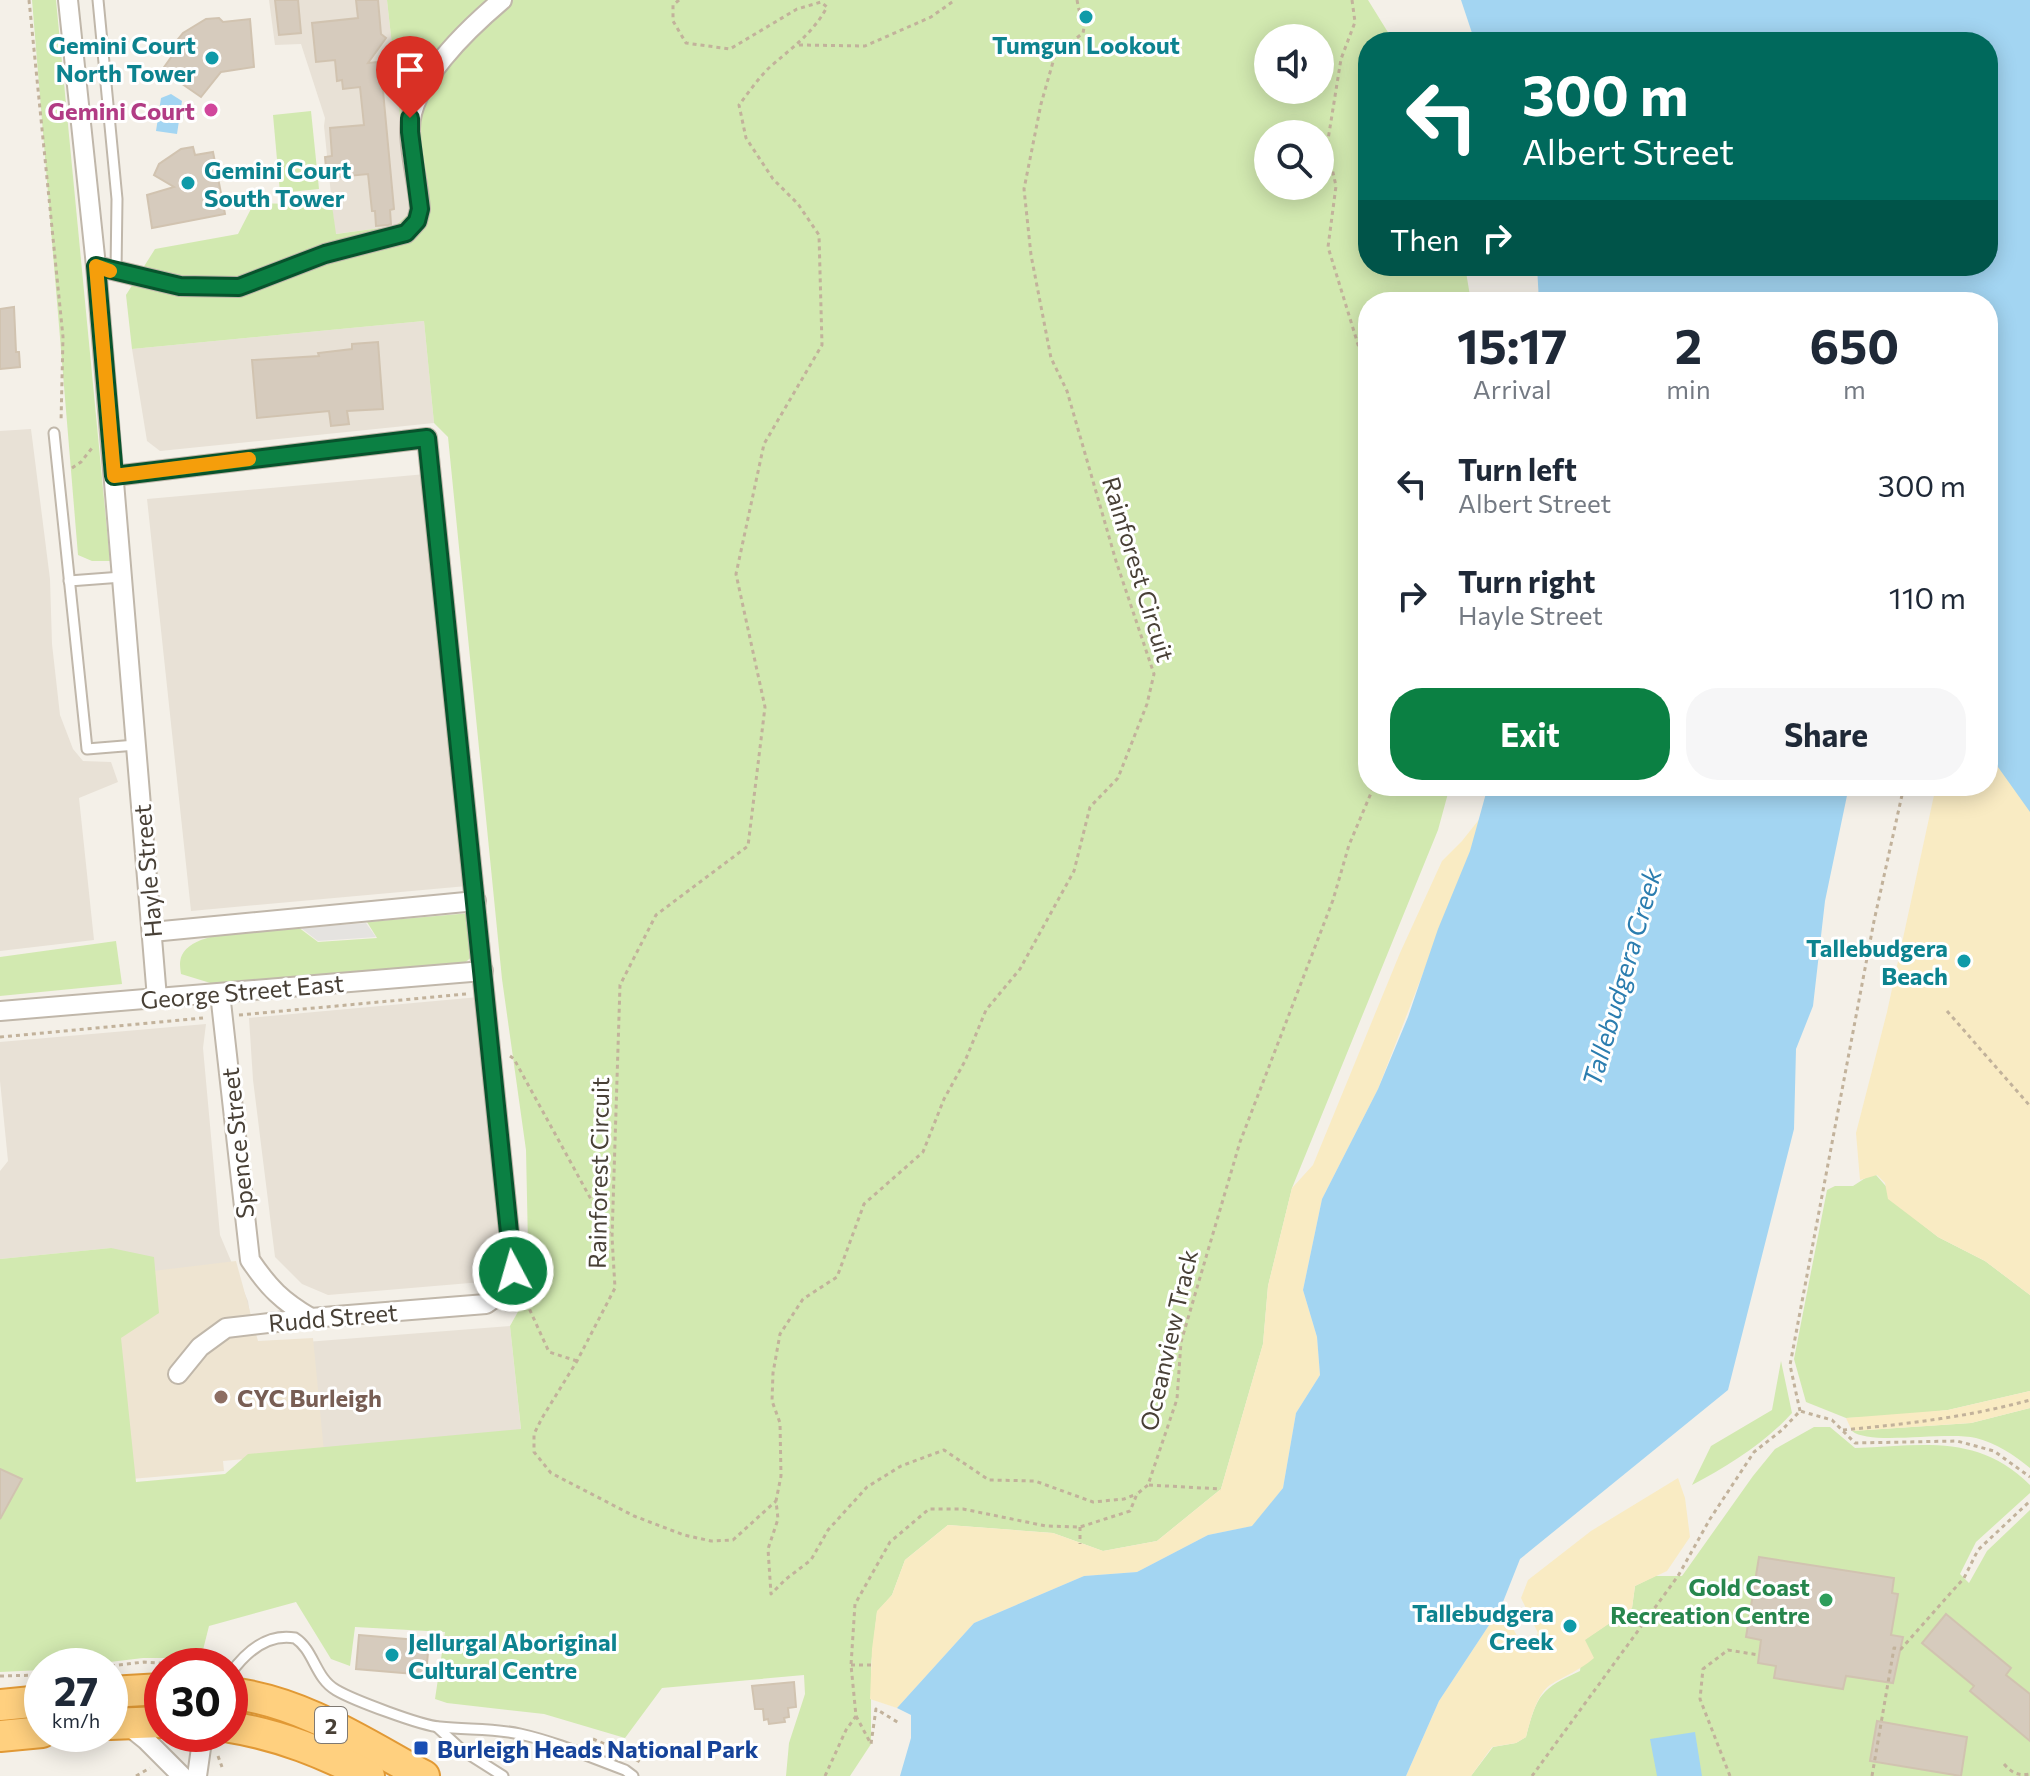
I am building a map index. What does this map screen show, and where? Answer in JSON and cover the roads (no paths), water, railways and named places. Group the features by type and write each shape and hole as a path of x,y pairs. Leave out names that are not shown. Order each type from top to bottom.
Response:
{"highway":[{"name":"2","path":"248,1696 298,1710 424,1776"},
{"path":"0,1705 24,1703"},
{"name":"2","path":"248,1730 297,1744 369,1776"},
{"path":"0,1736 24,1734"}],"street":[{"name":"Hayle Street","path":"68,0 96,266 157,998"},
{"path":"96,266 180,286 239,287 325,254 406,233 417,221 420,209 410,132 413,105 439,65 475,24 502,0"},
{"path":"114,476 427,438 483,971"},
{"path":"152,932 476,901"},
{"name":"Rudd Street","path":"178,1374 200,1347 226,1328 486,1304 503,1292 513,1271 483,971"},
{"name":"George Street East","path":"0,1011 483,971"},
{"name":"Spence Street","path":"220,993 250,1260 269,1288 288,1305 311,1318"},
{"path":"258,1323 269,1288"},
{"path":"128,1729 146,1740 182,1776"},
{"path":"197,1776 200,1752"}],"lane":[{"path":"98,0 117,199 116,273"},
{"path":"54,433 87,749 136,745"},
{"path":"69,581 122,577"},
{"path":"248,1655 258,1645 281,1637 295,1638 305,1647 318,1672 332,1687 437,1727 521,1734 562,1746 625,1770 633,1776"},
{"path":"437,1727 462,1750 503,1776"}],"water":[{"path":"1461,0 2030,0 2030,812 1998,767 1998,292 1538,292 1538,276 1998,276 1998,32 1472,32"},
{"path":"171,94 182,101 177,134 156,131 161,98"},
{"name":"Tallebudgera Creek","path":"1485,796 1847,796 1825,901 1813,1006 1796,1049 1794,1129 1728,1390 1520,1559 1501,1607 1439,1701 1406,1776 900,1776 911,1738 911,1715 897,1708 974,1623 1084,1576 1137,1572 1208,1535 1252,1526 1283,1488 1296,1413 1320,1375 1317,1337 1303,1290 1322,1199 1378,1089 1470,851"},
{"path":"1695,1732 1702,1776 1657,1776 1650,1739"}],"place":[{"name":"Tumgun Lookout","path":"1086,17"},
{"name":"Gemini Court North Tower","path":"212,58"},
{"name":"Gemini Court","path":"211,110"},
{"name":"Gemini Court South Tower","path":"188,183"},
{"name":"Tallebudgera Beach","path":"1964,961"},
{"name":"CYC Burleigh","path":"221,1397"},
{"name":"Gold Coast Recreation Centre","path":"1826,1600"},
{"name":"Tallebudgera Creek","path":"1570,1626"},
{"name":"Jellurgal Aboriginal Cultural Centre","path":"392,1655"},
{"name":"Burleigh Heads National Park","path":"421,1748"}]}
